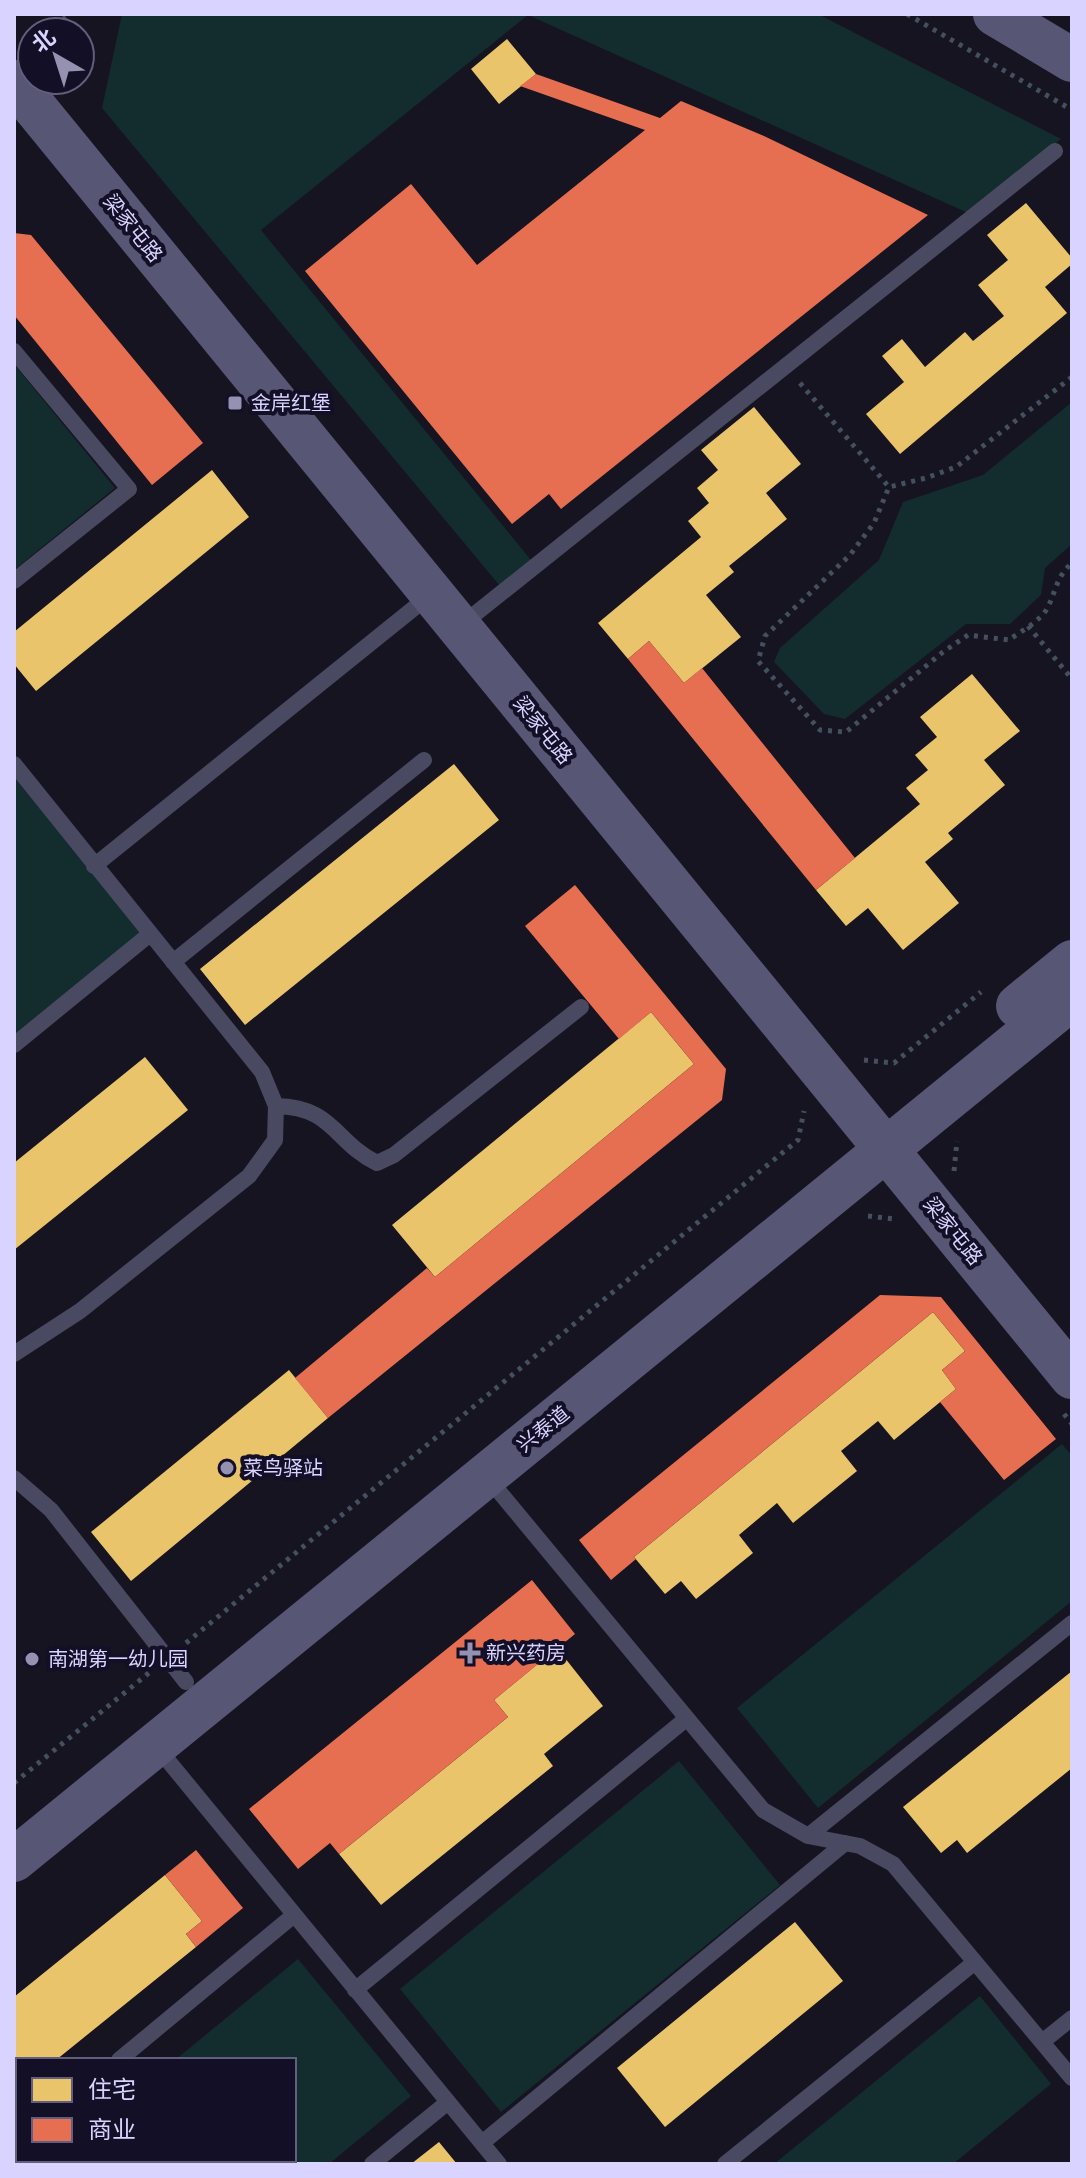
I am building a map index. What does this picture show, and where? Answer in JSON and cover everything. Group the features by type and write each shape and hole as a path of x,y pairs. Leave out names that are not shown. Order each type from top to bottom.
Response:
{"street":[{"path":"995,14 1072,60"},
{"name":"梁家屯路","path":"14,82 1072,1377"},
{"name":"兴泰道","path":"14,1860 486,1476 877,1138 1072,962"},
{"name":"兴泰道","path":"14,1821 176,1670 877,1138 1072,998"}],"lane":[{"path":"459,627 1055,151"},
{"path":"14,351 129,489 14,581"},
{"path":"94,866 432,593"},
{"path":"173,962 424,760"},
{"path":"14,764 262,1072 276,1106 275,1140 249,1176 80,1311 14,1354"},
{"path":"14,1045 150,934"},
{"path":"276,1106 297,1106 320,1115 360,1154 377,1163 394,1155 581,1007"},
{"path":"486,1476 763,1810 808,1836 860,1846 893,1864 1072,2078"},
{"path":"14,1478 51,1510 176,1670"},
{"path":"808,1836 1072,1623"},
{"path":"355,1990 686,1719"},
{"path":"155,1745 499,2164"},
{"path":"482,2143 845,1843"},
{"path":"121,2058 294,1915"},
{"path":"725,2164 975,1962"},
{"path":"1042,2042 1072,2018"},
{"path":"372,2164 448,2102"}],"path":[{"path":"907,14 1072,110"},
{"path":"787,367 889,487"},
{"path":"889,487 956,467 1072,377"},
{"path":"889,487 874,523 850,555 765,636 758,661 820,730 846,732 968,635 1009,640 1047,610 1060,573 1072,563"},
{"path":"1028,626 1072,679"},
{"path":"851,1059 894,1063"},
{"path":"14,1783 176,1670 798,1140 806,1096"},
{"path":"954,1181 957,1140"}],"green space":[{"path":"122,14 818,14 1061,139 968,213 528,15 261,230 531,560 500,586 102,108"},
{"path":"14,364 115,488 14,570"},
{"path":"1072,402 1072,544 1045,568 1041,595 1010,624 966,624 845,719 824,714 774,662 780,648 879,560 903,502 983,475"},
{"path":"14,777 143,935 14,1039"},
{"path":"1062,1444 1072,1456 1072,1601 818,1808 737,1708"},
{"path":"679,1761 780,1885 501,2112 400,1989"},
{"path":"298,1959 411,2096 329,2164 92,2164 90,2162 296,2162 296,2058 177,2058"},
{"path":"980,1996 1051,2084 953,2164 774,2164"}],"building: 住宅":[{"path":"507,39 536,74 499,104 471,69"},
{"path":"1026,203 1072,258 1072,264 1045,287 1067,313 900,454 866,414 904,382 882,356 902,339 925,367 965,332 973,341 1004,316 978,285 1008,260 987,235"},
{"path":"754,407 801,464 766,493 787,519 729,566 734,572 706,595 741,637 684,683 649,641 628,659 598,623 701,537 688,521 709,503 697,488 718,470 701,450"},
{"path":"212,470 249,517 36,691 14,664 14,632"},
{"path":"972,674 1020,731 984,760 1005,785 948,833 953,839 925,862 959,903 903,950 868,908 846,926 816,890 920,804 906,788 928,770 915,755 937,737 920,717"},
{"path":"454,764 499,820 245,1025 200,969"},
{"path":"651,1012 694,1064 435,1277 392,1225"},
{"path":"145,1057 188,1110 14,1250 14,1163"},
{"path":"933,1312 965,1351 942,1370 956,1389 894,1440 878,1421 841,1451 857,1471 793,1523 777,1503 739,1535 753,1553 696,1599 681,1581 665,1594 634,1557"},
{"path":"289,1370 328,1418 131,1581 91,1532"},
{"path":"557,1648 603,1706 544,1754 553,1766 381,1905 339,1854 508,1717 494,1700"},
{"path":"1072,1671 1072,1768 967,1853 957,1840 941,1853 903,1807"},
{"path":"165,1875 202,1921 186,1934 196,1947 58,2058 16,2058 14,2093 14,1997"},
{"path":"795,1922 843,1981 665,2127 617,2068"},
{"path":"439,2142 457,2164 411,2164"}],"building: 商业":[{"path":"536,74 660,118 681,101 764,136 928,215 561,509 549,494 512,524 305,271 411,184 477,265 645,130 520,86"},
{"path":"14,233 31,235 203,443 152,485 14,315"},
{"path":"649,641 684,683 702,668 855,858 816,890 628,659"},
{"path":"575,885 726,1069 722,1100 328,1418 295,1378 427,1268 435,1277 694,1064 651,1012 619,1039 525,926"},
{"path":"880,1295 941,1297 1056,1439 1004,1480 940,1402 956,1389 942,1370 965,1351 933,1312 634,1557 636,1559 611,1580 579,1540"},
{"path":"532,1580 575,1634 494,1700 508,1717 339,1854 330,1843 298,1869 249,1809"},
{"path":"196,1850 243,1908 196,1947 186,1934 202,1921 165,1875"},
{"path":"14,2102 16,2162 65,2164 14,2164"}],"place":[{"name":"金岸红堡","path":"235,403"},
{"name":"菜鸟驿站","path":"227,1468"},
{"name":"新兴药房","path":"470,1653"},
{"name":"南湖第一幼儿园","path":"32,1659"}]}
